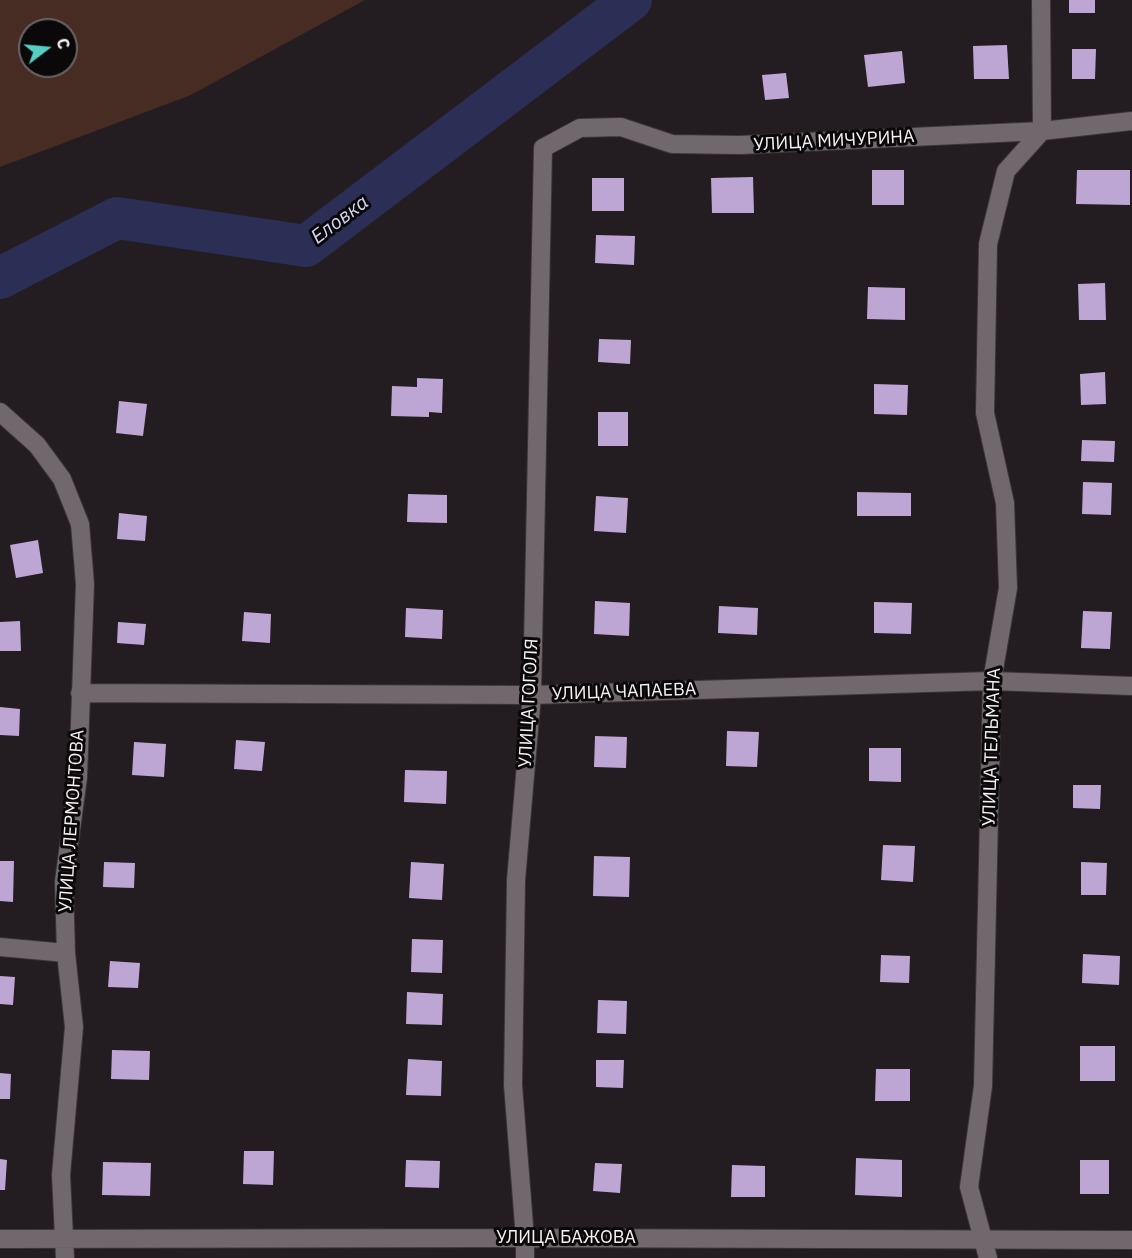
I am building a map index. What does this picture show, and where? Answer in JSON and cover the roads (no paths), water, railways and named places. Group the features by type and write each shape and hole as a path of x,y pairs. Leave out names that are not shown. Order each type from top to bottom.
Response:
{"street":[{"path":"1041,0 1042,131"},
{"name":"УЛИЦА МИЧУРИНА","path":"543,147 580,128 621,127 672,144 740,145 1042,131 1132,121"},
{"name":"УЛИЦА ТЕЛЬМАНА","path":"988,1258 969,1187 983,1086 992,681 1008,588 1005,502 985,413 988,244 1006,171 1042,131"},
{"name":"УЛИЦА ГОГОЛЯ","path":"525,1258 513,1085 516,880 532,695 543,147"},
{"name":"УЛИЦА ЛЕРМОНТОВА","path":"0,412 37,445 62,479 80,524 85,584 78,777 64,882 66,953 74,1027 62,1175 64,1249"},
{"name":"УЛИЦА ЧАПАЕВА","path":"80,693 532,695 992,681 1132,686"},
{"path":"0,947 66,953"},
{"name":"УЛИЦА БАЖОВА","path":"0,1239 64,1249 525,1238 1132,1240"}],"waterway":[{"name":"Еловка","path":"0,278 117,218 306,246 631,0"}]}
